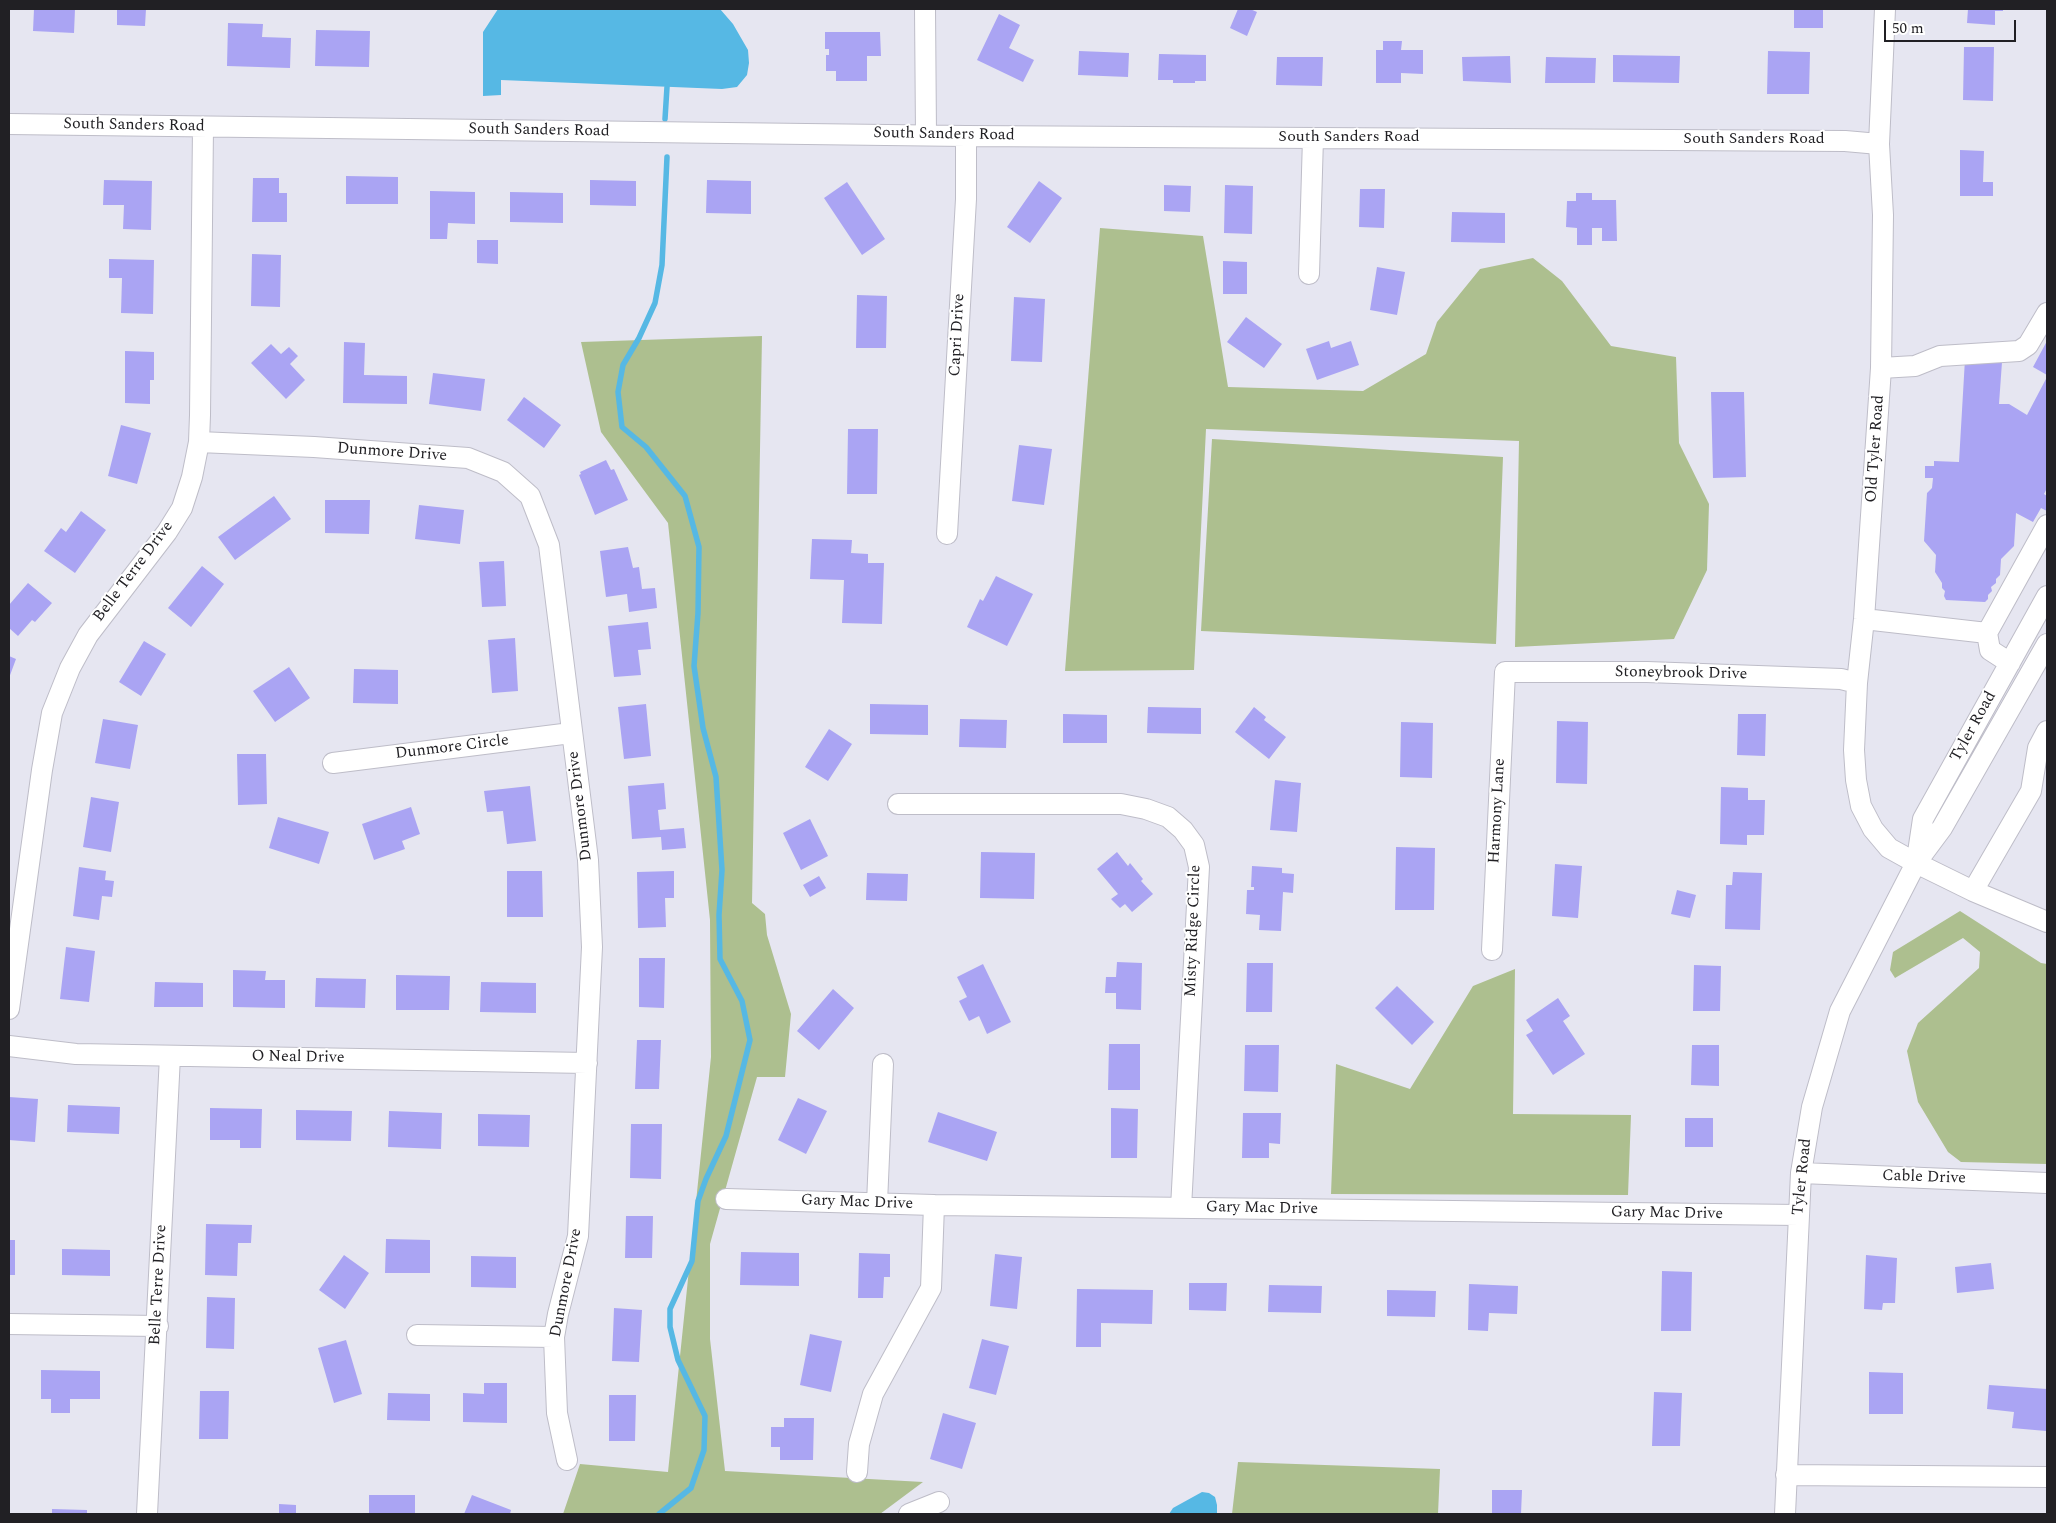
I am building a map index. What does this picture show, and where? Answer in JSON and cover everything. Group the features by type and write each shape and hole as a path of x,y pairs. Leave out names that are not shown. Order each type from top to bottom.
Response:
{"street":[{"path":"925,9 926,135"},
{"name":"Old Tyler Road","path":"1885,9 1879,144 1883,215 1881,368 1864,618 1857,683 1854,750 1856,780 1862,806 1873,829 1889,848 1916,864 1973,891 2047,922"},
{"name":"South Sanders Road","path":"9,124 966,136 1845,141 1879,144"},
{"name":"Belle Terre Drive","path":"9,1009 42,770 52,713 70,668 88,635 182,508 192,477 199,442 203,127"},
{"name":"Capri Drive","path":"947,534 966,199 966,136"},
{"path":"1309,274 1313,138"},
{"path":"1881,368 1915,366 1940,356 2019,352 2028,345 2047,313"},
{"name":"Dunmore Drive","path":"199,442 314,447 468,458 503,472 530,496 549,545 589,879 592,947 588,1063 578,1236 554,1337 557,1413 567,1460"},
{"path":"2010,663 1990,650 1987,632 2047,524"},
{"name":"Tyler Road","path":"1916,864 1923,819 2047,596"},
{"path":"1864,618 1987,632"},
{"name":"Tyler Road","path":"1785,1514 1801,1173 1812,1107 1840,1011 1916,864 1942,828 2047,644"},
{"name":"Stoneybrook Drive","path":"1505,672 1647,672 1841,679 1857,683"},
{"name":"Harmony Lane","path":"1492,950 1505,672"},
{"name":"Dunmore Circle","path":"333,763 571,733"},
{"path":"1973,891 2039,786 2044,748"},
{"name":"Misty Ridge Circle","path":"898,804 1121,804 1146,809 1168,817 1183,830 1194,846 1198,867 1181,1208"},
{"name":"O Neal Drive","path":"9,1046 76,1054 588,1063"},
{"name":"Belle Terre Drive","path":"147,1514 158,1326 170,1056"},
{"path":"878,1203 882,1064"},
{"name":"Cable Drive","path":"1801,1173 2047,1183"},
{"name":"Gary Mac Drive","path":"726,1198 934,1205 1799,1215"},
{"path":"857,1472 859,1444 873,1394 930,1288 934,1205"},
{"path":"9,1324 158,1326"},
{"path":"417,1335 554,1337"},
{"path":"1786,1475 2047,1477"},
{"path":"909,1514 939,1502"}],"green space":[{"path":"1100,228 1203,236 1228,387 1363,391 1426,354 1437,322 1480,269 1533,258 1562,281 1611,346 1676,357 1679,443 1709,504 1707,570 1674,639 1515,647 1519,441 1206,429 1194,670 1065,671"},
{"path":"762,336 752,903 765,914 767,935 791,1014 785,1077 757,1077 710,1244 710,1339 725,1471 923,1482 880,1514 563,1514 580,1464 668,1472 711,1057 710,920 668,523 601,432 581,342"},
{"path":"1212,439 1503,457 1496,644 1201,631"},
{"path":"1960,911 2041,963 2047,964 2047,1164 1961,1162 1948,1152 1918,1102 1907,1051 1918,1023 1979,968 1980,952 1963,938 1895,978 1890,970 1893,952"},
{"path":"1515,969 1513,1114 1631,1115 1628,1195 1331,1194 1336,1064 1410,1089 1473,986"},
{"path":"1238,1462 1440,1469 1438,1514 1232,1514"}],"water":[{"path":"498,9 720,9 733,24 748,50 749,63 747,75 737,87 722,89 501,80 501,95 483,96 483,32"},
{"path":"1202,1492 1209,1493 1215,1497 1217,1514 1169,1514 1173,1508"}],"building":[{"path":"34,9 75,9 74,33 33,31"},
{"path":"117,9 146,9 145,26 117,25"},
{"path":"1238,9 1250,9 1257,12 1247,36 1230,28"},
{"path":"1794,9 1823,9 1823,28 1794,28"},
{"path":"1968,9 2003,9 2003,11 1995,11 1995,25 1967,23"},
{"path":"999,14 1020,25 1009,48 1034,60 1023,82 977,60"},
{"path":"228,23 263,24 262,37 291,38 290,68 227,66"},
{"path":"316,30 370,31 369,67 315,66"},
{"path":"825,32 880,32 881,56 867,56 867,81 836,81 836,71 826,71 826,55 829,55 829,49 825,49"},
{"path":"1383,41 1402,41 1401,50 1423,50 1423,74 1401,73 1401,83 1376,83 1376,50 1383,50"},
{"path":"1964,47 1994,47 1993,101 1963,100"},
{"path":"1079,51 1129,53 1128,77 1078,75"},
{"path":"1768,51 1810,52 1809,94 1767,94"},
{"path":"1159,54 1206,55 1206,81 1173,83 1173,80 1158,80"},
{"path":"1613,55 1680,56 1679,83 1613,82"},
{"path":"1510,56 1511,83 1463,81 1462,57"},
{"path":"1277,57 1323,57 1322,86 1276,85"},
{"path":"1546,57 1596,58 1595,83 1545,83"},
{"path":"1960,150 1984,151 1983,182 1993,182 1993,196 1960,196"},
{"path":"346,176 398,177 398,204 346,204"},
{"path":"253,178 279,178 279,193 287,193 287,222 252,222"},
{"path":"104,180 152,181 151,230 123,229 124,205 103,205"},
{"path":"590,180 636,181 636,206 590,205"},
{"path":"707,180 751,181 751,214 706,213"},
{"path":"1039,181 1062,198 1030,243 1007,227"},
{"path":"847,182 885,239 862,255 824,198"},
{"path":"1164,185 1191,186 1190,212 1164,211"},
{"path":"1225,185 1253,186 1252,234 1224,233"},
{"path":"1360,189 1385,189 1384,228 1359,227"},
{"path":"430,191 475,192 475,224 448,223 447,239 430,239"},
{"path":"510,192 563,193 563,223 510,222"},
{"path":"1576,193 1592,193 1592,200 1616,200 1617,241 1602,241 1602,228 1592,228 1592,245 1577,245 1577,228 1566,227 1567,201 1576,201"},
{"path":"1452,212 1505,213 1505,243 1451,242"},
{"path":"477,240 498,240 498,264 477,263"},
{"path":"252,254 281,255 280,307 251,306"},
{"path":"109,259 154,260 153,314 121,313 122,278 109,278"},
{"path":"1223,261 1247,262 1247,294 1223,294"},
{"path":"1377,267 1405,272 1397,315 1370,310"},
{"path":"857,295 887,296 886,348 856,348"},
{"path":"1014,297 1045,299 1042,362 1011,361"},
{"path":"1246,317 1282,344 1264,368 1227,342"},
{"path":"1329,341 1331,348 1351,341 1359,365 1317,380 1306,349"},
{"path":"2047,341 2047,375 2033,367"},
{"path":"344,342 365,343 364,375 407,376 407,404 343,403"},
{"path":"271,344 281,354 289,347 298,356 290,364 305,380 286,399 251,363"},
{"path":"125,351 154,352 154,380 150,380 150,404 125,403"},
{"path":"1965,359 2002,362 1999,404 2009,404 2027,415 2047,377 2047,488 2044,494 2047,496 2047,511 2041,508 2033,522 2016,513 2014,546 2001,559 2000,575 1996,579 1996,583 1991,587 1992,591 1985,602 1946,600 1942,583 1935,572 1936,555 1924,541 1927,493 1932,488 1933,478 1925,478 1925,466 1934,466 1934,461 1959,462"},
{"path":"433,373 485,379 481,411 429,404"},
{"path":"1711,392 1744,392 1746,477 1713,478"},
{"path":"524,397 561,425 544,448 507,420"},
{"path":"121,425 151,433 137,484 108,476"},
{"path":"848,429 878,429 877,494 847,494"},
{"path":"1019,445 1052,449 1044,505 1012,501"},
{"path":"606,460 611,470 614,469 628,500 595,515 579,475 581,474 580,472"},
{"path":"274,496 291,519 235,560 218,537"},
{"path":"325,500 370,500 369,534 325,533"},
{"path":"419,505 464,510 460,544 415,539"},
{"path":"81,511 106,530 75,573 44,551 61,528 66,532"},
{"path":"812,539 852,540 851,553 868,554 868,563 884,563 882,624 842,623 844,580 810,579"},
{"path":"628,547 633,568 639,567 642,589 655,588 657,608 629,612 627,594 606,597 600,551"},
{"path":"504,561 506,606 482,607 479,562"},
{"path":"202,566 224,584 191,627 168,608"},
{"path":"996,576 1033,594 1007,646 967,627 980,599 983,601"},
{"path":"28,583 52,603 35,622 32,620 18,636 9,628 9,605"},
{"path":"648,622 651,649 638,650 641,675 614,677 608,626"},
{"path":"515,638 518,691 492,693 488,640"},
{"path":"144,641 166,654 141,696 119,682"},
{"path":"9,656 16,659 9,678"},
{"path":"289,667 310,698 275,722 253,691"},
{"path":"354,669 398,670 398,704 353,703"},
{"path":"646,704 651,756 624,759 618,707"},
{"path":"870,704 928,705 928,735 870,734"},
{"path":"1148,707 1201,708 1201,734 1147,733"},
{"path":"1254,707 1266,717 1264,720 1286,737 1269,759 1235,732"},
{"path":"1063,714 1107,715 1107,743 1063,743"},
{"path":"1738,714 1766,714 1765,756 1737,755"},
{"path":"103,719 138,725 130,769 95,763"},
{"path":"960,719 1007,720 1006,748 959,747"},
{"path":"1557,721 1588,722 1587,784 1556,783"},
{"path":"1401,722 1433,723 1432,778 1400,777"},
{"path":"829,729 852,744 828,781 805,767"},
{"path":"237,754 266,754 267,804 238,805"},
{"path":"1275,780 1301,783 1297,832 1270,830"},
{"path":"664,783 666,809 658,810 660,830 684,828 686,848 662,850 661,837 632,839 628,786"},
{"path":"530,786 536,841 507,844 503,811 487,812 484,791"},
{"path":"1721,787 1748,788 1748,800 1765,800 1764,835 1747,835 1747,845 1720,844"},
{"path":"91,797 119,802 111,852 83,847"},
{"path":"411,807 420,834 402,841 405,849 374,860 362,824"},
{"path":"278,817 329,832 319,864 269,848"},
{"path":"810,819 828,856 801,870 783,833"},
{"path":"1396,847 1435,848 1434,910 1395,910"},
{"path":"981,852 1035,853 1034,899 980,898"},
{"path":"1117,852 1128,866 1130,863 1143,879 1141,881 1153,894 1132,912 1125,904 1120,908 1111,899 1118,894 1097,869"},
{"path":"1555,864 1582,866 1578,918 1552,916"},
{"path":"1252,866 1282,868 1282,873 1294,874 1293,893 1283,892 1281,931 1259,930 1260,915 1246,914 1247,890 1254,890 1254,887 1251,887"},
{"path":"79,867 106,871 105,880 114,881 112,897 102,896 99,920 73,916"},
{"path":"507,871 542,871 543,917 507,917"},
{"path":"674,871 674,898 665,898 666,927 638,928 637,872"},
{"path":"1733,872 1762,873 1760,930 1725,929 1726,885 1732,885"},
{"path":"867,873 908,874 907,901 866,900"},
{"path":"819,876 826,888 810,897 803,885"},
{"path":"1677,890 1696,895 1690,918 1671,914"},
{"path":"66,947 95,951 89,1002 60,999"},
{"path":"639,958 665,958 664,1008 639,1007"},
{"path":"1117,962 1142,963 1141,1010 1116,1009 1116,993 1105,993 1106,977 1116,977"},
{"path":"1247,963 1273,963 1272,1012 1246,1012"},
{"path":"983,964 1011,1022 987,1034 979,1016 969,1021 959,1001 967,997 957,977"},
{"path":"1694,965 1721,966 1720,1011 1693,1011"},
{"path":"233,970 266,971 265,980 285,980 285,1008 233,1007"},
{"path":"396,975 450,976 449,1010 396,1010"},
{"path":"316,978 366,979 365,1008 315,1007"},
{"path":"155,982 203,983 203,1007 154,1007"},
{"path":"481,982 536,983 536,1013 480,1012"},
{"path":"1397,986 1434,1022 1412,1045 1375,1008"},
{"path":"833,989 854,1008 819,1050 797,1031"},
{"path":"1558,998 1570,1016 1563,1021 1585,1054 1553,1075 1526,1035 1533,1031 1526,1020"},
{"path":"637,1040 661,1040 659,1089 635,1089"},
{"path":"1109,1044 1140,1044 1140,1090 1108,1090"},
{"path":"1245,1045 1279,1045 1278,1092 1244,1091"},
{"path":"1692,1045 1719,1045 1719,1086 1691,1085"},
{"path":"9,1097 38,1099 35,1142 9,1140"},
{"path":"798,1098 827,1111 806,1154 778,1140"},
{"path":"68,1105 120,1107 119,1134 67,1132"},
{"path":"210,1108 262,1109 261,1148 240,1148 240,1140 210,1140"},
{"path":"1111,1108 1138,1109 1137,1158 1111,1158"},
{"path":"296,1110 352,1111 351,1141 296,1140"},
{"path":"389,1111 442,1113 441,1149 388,1147"},
{"path":"938,1112 997,1132 987,1161 928,1142"},
{"path":"1243,1113 1281,1113 1280,1144 1269,1143 1269,1158 1242,1158"},
{"path":"478,1114 530,1115 529,1147 478,1146"},
{"path":"1685,1118 1713,1118 1713,1147 1685,1147"},
{"path":"631,1124 662,1124 661,1179 630,1178"},
{"path":"626,1216 653,1216 652,1258 625,1258"},
{"path":"206,1224 252,1225 251,1243 238,1243 237,1276 205,1275"},
{"path":"386,1239 430,1240 430,1273 385,1273"},
{"path":"9,1240 15,1240 15,1275 9,1275"},
{"path":"62,1249 110,1250 110,1276 62,1275"},
{"path":"741,1252 799,1253 799,1286 740,1285"},
{"path":"859,1253 890,1254 890,1277 884,1277 883,1298 858,1298"},
{"path":"995,1254 1022,1257 1017,1309 990,1306"},
{"path":"344,1255 369,1273 345,1309 319,1290"},
{"path":"1866,1255 1897,1258 1895,1303 1883,1303 1882,1310 1864,1309"},
{"path":"471,1256 516,1257 516,1288 471,1287"},
{"path":"1991,1263 1994,1289 1957,1293 1955,1267"},
{"path":"1662,1271 1692,1272 1691,1331 1661,1331"},
{"path":"1189,1283 1227,1283 1226,1311 1189,1310"},
{"path":"1469,1284 1518,1286 1517,1314 1489,1313 1488,1331 1468,1330"},
{"path":"1269,1285 1322,1286 1321,1313 1268,1312"},
{"path":"1077,1289 1153,1290 1152,1324 1101,1323 1101,1347 1076,1347"},
{"path":"1387,1290 1436,1291 1435,1317 1387,1316"},
{"path":"207,1297 235,1298 234,1349 206,1348"},
{"path":"614,1308 642,1310 639,1362 612,1361"},
{"path":"810,1334 842,1341 831,1392 800,1385"},
{"path":"982,1339 1009,1346 996,1395 969,1388"},
{"path":"346,1340 362,1394 334,1403 318,1348"},
{"path":"41,1370 100,1371 100,1399 70,1399 70,1413 51,1413 51,1399 41,1399"},
{"path":"1869,1372 1903,1373 1903,1414 1869,1414"},
{"path":"484,1383 507,1383 507,1423 463,1422 463,1393 484,1394"},
{"path":"1989,1385 2047,1389 2046,1431 2012,1428 2014,1412 1987,1409"},
{"path":"200,1391 229,1391 228,1439 199,1439"},
{"path":"1654,1392 1682,1393 1680,1446 1652,1446"},
{"path":"388,1393 430,1394 430,1421 387,1420"},
{"path":"609,1395 636,1395 635,1441 609,1441"},
{"path":"943,1413 976,1423 962,1469 930,1459"},
{"path":"784,1418 814,1418 813,1460 780,1460 780,1447 771,1447 771,1427 784,1427"},
{"path":"1492,1490 1522,1490 1521,1514 1492,1514"},
{"path":"369,1495 415,1495 415,1514 369,1514"},
{"path":"472,1495 511,1510 510,1514 464,1514"},
{"path":"279,1504 296,1505 296,1514 279,1514"},
{"path":"52,1509 87,1510 87,1514 52,1514"}],"waterway":[{"path":"665,119 667,87"},
{"path":"659,1514 691,1488 704,1450 705,1416 678,1360 670,1327 670,1309 692,1261 698,1201 726,1136 750,1040 742,1001 720,959 719,915 722,870 716,777 703,728 694,666 698,613 699,547 685,496 646,447 622,427 618,392 623,365 639,338 655,303 662,265 667,157"}]}
